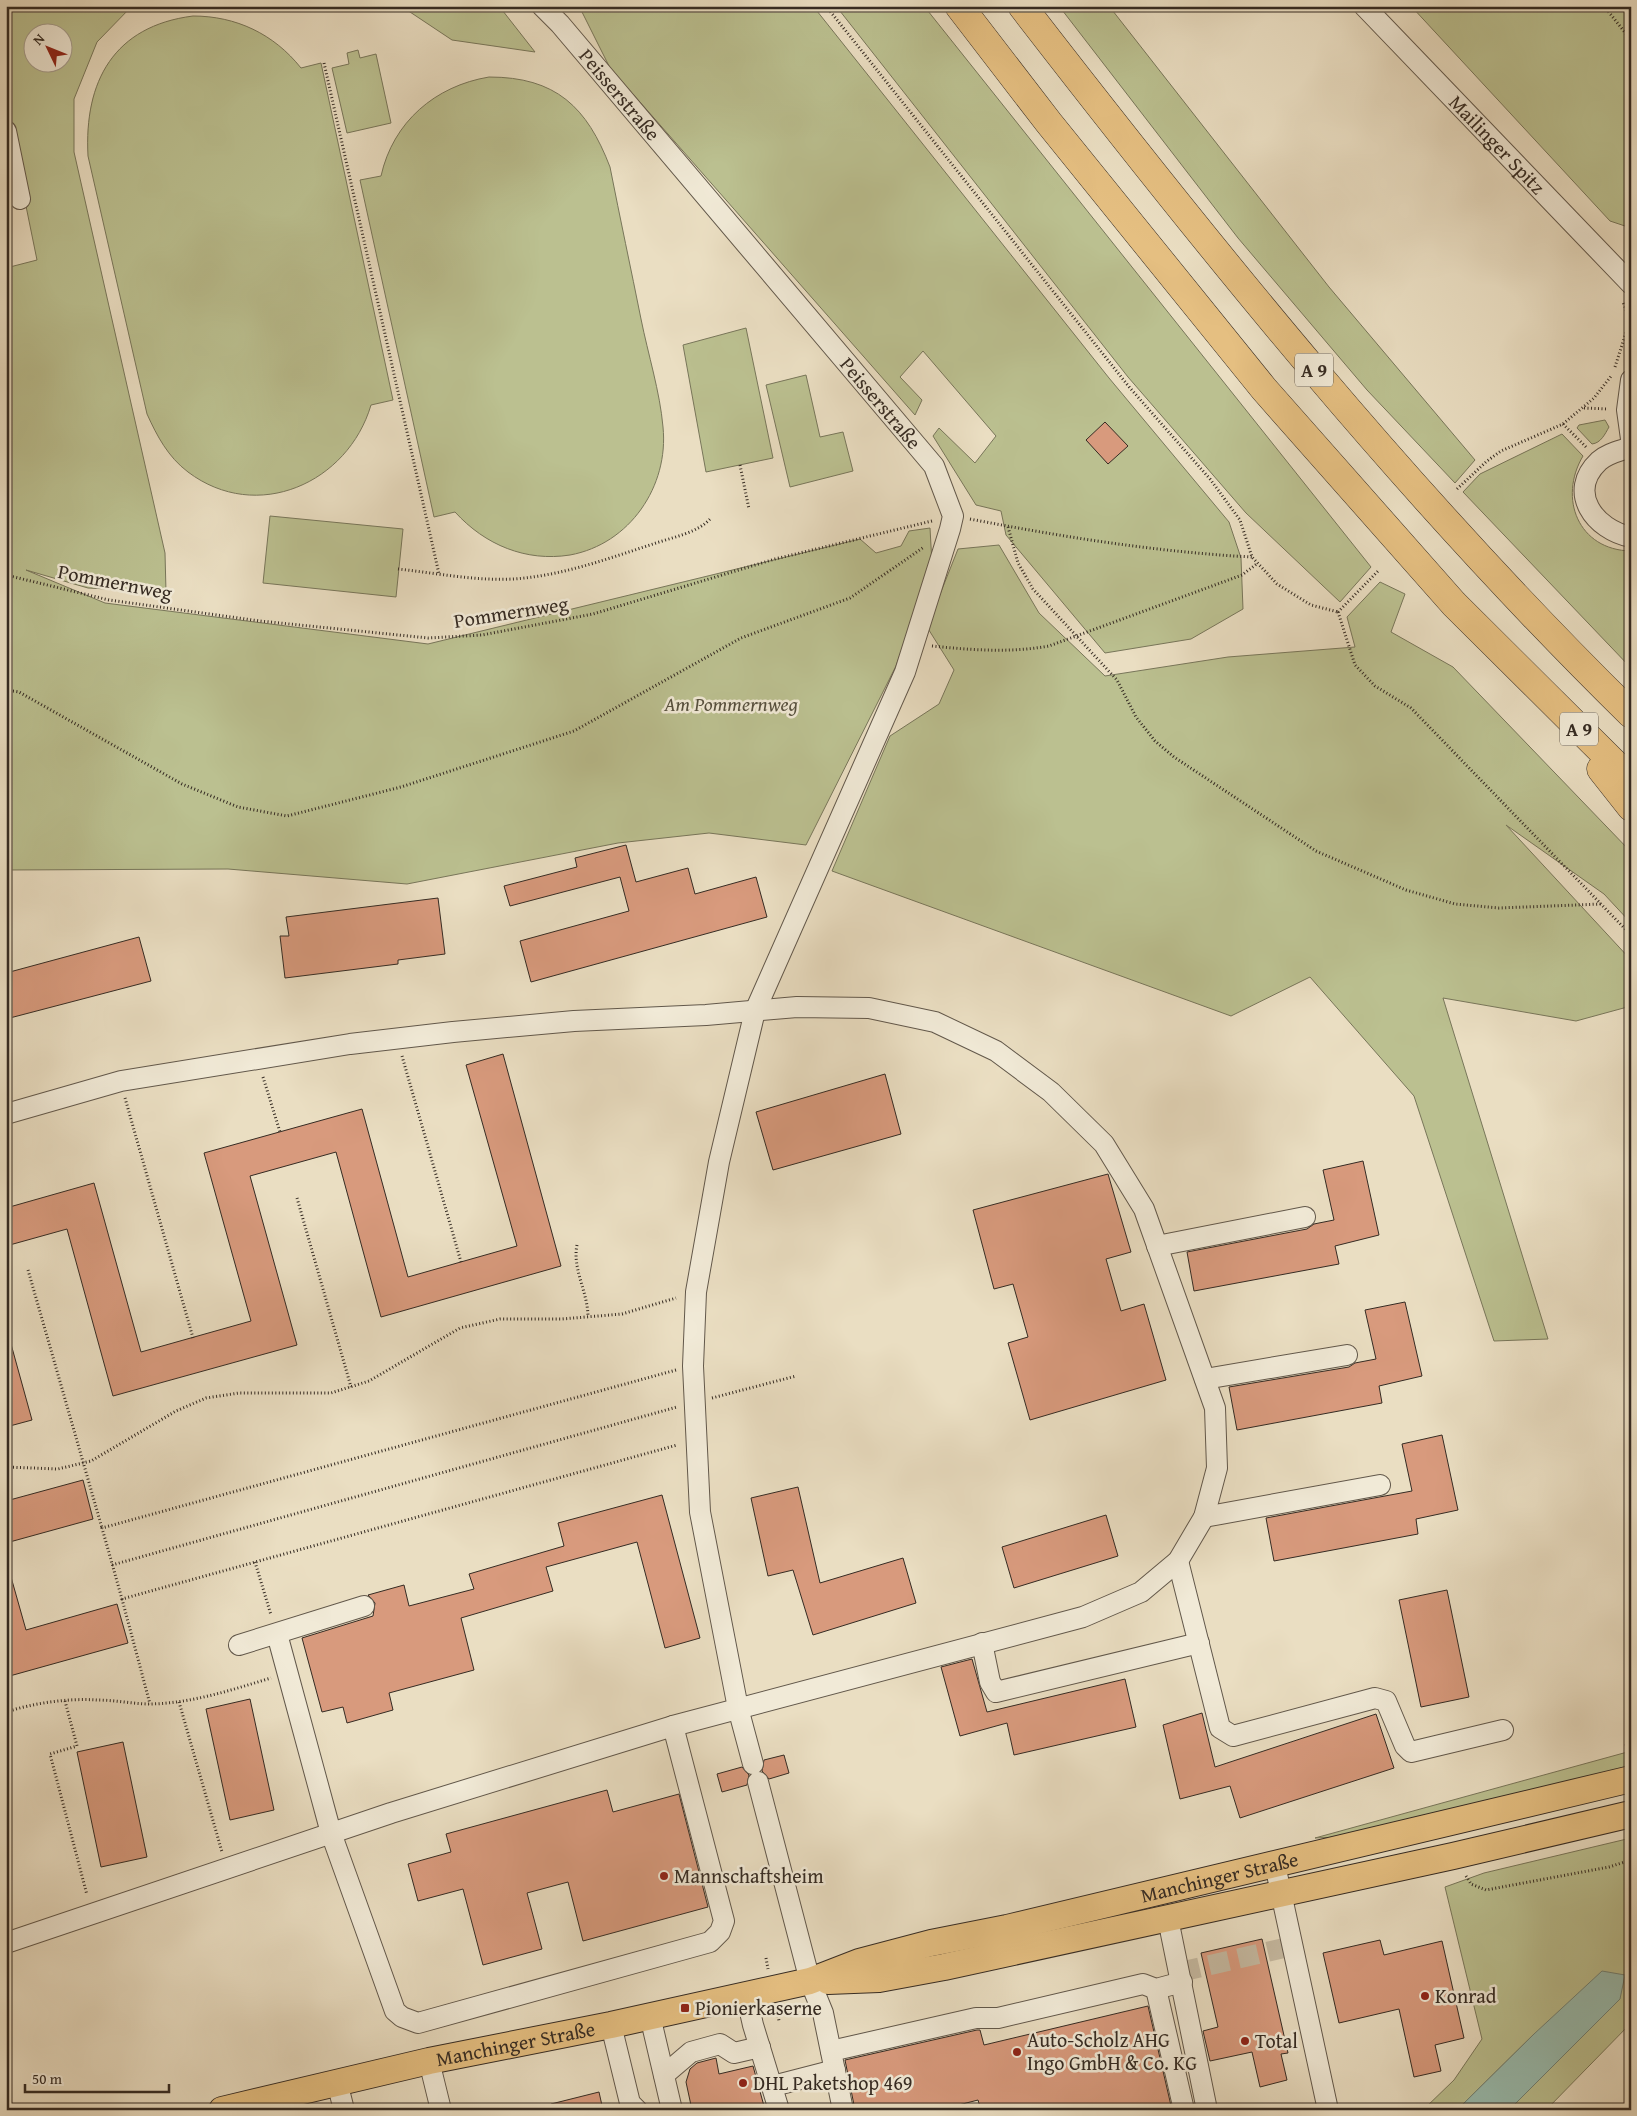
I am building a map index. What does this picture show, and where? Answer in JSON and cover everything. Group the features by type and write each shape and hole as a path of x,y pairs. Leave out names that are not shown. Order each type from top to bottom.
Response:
{"highway":[{"name":"A 9","path":"959,6 1049,123 1264,389 1454,604 1631,780"},
{"name":"A 9","path":"1022,6 1300,354 1492,572 1631,714"},
{"path":"1528,678 1631,807"}],"main road":[{"name":"Manchinger Straße","path":"222,2110 289,2102 337,2082 810,1981 859,1962 931,1943 1007,1928 1631,1779"},
{"name":"Manchinger Straße","path":"810,1981 879,1979 1168,1919 1453,1856 1631,1814"}],"street":[{"name":"Peisserstraße","path":"542,6 558,12 934,466 951,523"},
{"name":"Mailinger Spitz","path":"1364,6 1625,290"},
{"path":"6,131 20,199"},
{"path":"1631,380 1627,410 1631,439"},
{"path":"1631,447 1608,455 1599,461 1586,481 1584,493 1586,503 1599,523 1620,535 1631,537"},
{"path":"843,2110 823,2013 810,1981 738,1708 700,1512 695,1440 693,1366 696,1292 719,1162 755,1011 905,672 951,523"},
{"path":"6,1114 121,1081 258,1058 397,1039 574,1021 797,1007 869,1008 935,1022 996,1051 1051,1092 1104,1144 1144,1209 1205,1379 1215,1408 1217,1468 1204,1517 1178,1561 1141,1592 1083,1617 673,1726 391,1813 6,1943"},
{"path":"1157,1246 1305,1217"},
{"path":"1205,1379 1347,1355"},
{"path":"1204,1517 1380,1486"},
{"path":"1178,1561 1220,1728 1233,1736 1375,1698 1386,1702 1405,1746 1411,1752 1503,1730"},
{"path":"239,1644 364,1606"},
{"path":"276,1634 331,1833 395,2011 402,2017 418,2023 710,1942 720,1932 724,1921 673,1726"},
{"path":"982,1643 990,1682 996,1692 1199,1643"},
{"path":"1275,1865 1328,2110"},
{"path":"1168,1919 1207,2110"},
{"path":"773,2086 833,2060 976,2018 998,2018 1143,1984 1156,1989 1182,1982"},
{"path":"1156,1989 1184,2110"},
{"path":"746,1994 779,2110"},
{"path":"650,2016 672,2110"},
{"path":"611,2024 630,2103 637,2110"},
{"path":"664,2075 691,2052 720,2044 734,2053 760,2047"},
{"path":"429,2061 441,2110"},
{"path":"337,2082 344,2110"}],"path":[{"path":"826,6 1130,388 1210,479 1240,520 1252,557 1277,584 1311,606 1338,612"},
{"path":"1604,6 1631,40"},
{"path":"324,63 439,574"},
{"path":"1457,489 1487,461 1501,451 1563,424 1594,398 1613,372 1630,320 1625,290"},
{"path":"1563,424 1599,461"},
{"path":"740,465 749,509"},
{"path":"398,570 511,579 540,576 585,566 704,527 711,518"},
{"path":"6,690 19,692 182,784 238,807 287,816 401,787 574,731 741,638 850,598 951,523 1008,526 1212,555 1252,557"},
{"name":"Pommernweg","path":"6,575 109,600 260,620 428,638 482,635 593,614 775,559 951,523"},
{"path":"1008,526 1018,563 1033,589 1117,680 1136,717 1155,741 1174,757 1316,851 1406,890 1455,904 1499,908 1602,904"},
{"path":"914,644 982,650 1028,650 1049,646 1172,602 1205,587 1242,575 1258,563"},
{"path":"1338,612 1379,570"},
{"path":"1338,612 1355,665 1375,686 1411,708 1486,788 1631,935"},
{"path":"397,1039 462,1262"},
{"path":"258,1058 280,1132"},
{"path":"121,1081 193,1338"},
{"path":"297,1198 351,1387"},
{"path":"577,1245 574,1257 588,1304 588,1317"},
{"path":"28,1270 150,1704"},
{"path":"6,1467 58,1469 92,1461 176,1411 206,1398 239,1393 330,1393 351,1387 369,1381 460,1328 500,1319 588,1317 622,1314 696,1292"},
{"path":"102,1528 693,1366"},
{"path":"112,1565 694,1402 796,1376"},
{"path":"122,1599 695,1440"},
{"path":"255,1562 276,1634"},
{"path":"6,1712 18,1708 64,1701 97,1700 150,1704 191,1701 288,1674"},
{"path":"64,1701 77,1746 50,1754 92,1915"},
{"path":"179,1702 227,1869"},
{"path":"1625,1746 1631,1744"},
{"path":"1453,1856 1471,1884 1486,1890 1609,1867 1631,1860"}],"green space":[{"name":"Am Pommernweg","path":"6,6 132,6 97,42 74,99 74,152 165,553 166,592 88,588 26,570 105,603 428,644 860,539 876,553 901,546 909,531 930,528 932,564 896,666 806,845 709,833 618,843 407,884 228,869 6,870 6,268 37,260 6,108"},
{"path":"401,6 499,6 535,52 452,40"},
{"path":"579,6 813,6 1109,378 1229,522 1241,558 1243,609 1191,639 1105,653 1006,535 1001,511 976,505 933,436 939,428 975,463 996,436 923,351 900,377 922,400 915,415 610,68"},
{"path":"836,6 924,6 1371,567 1340,602 1246,513 1128,377"},
{"path":"1059,6 1109,6 1329,287 1475,460 1455,483 1367,390 1238,238"},
{"path":"1411,6 1631,6 1631,228 1610,221"},
{"path":"193,16 224,19 253,29 279,46 301,68 321,63 393,400 371,405 359,432 342,456 321,474 297,487 270,494 242,494 215,487 188,472 169,453 155,430 147,414 88,156 88,129 92,104 99,81 109,62 124,45 143,32 166,22"},
{"path":"358,50 360,58 376,54 391,123 347,133 332,68 349,64 347,53"},
{"path":"489,77 512,78 551,90 579,112 601,146 610,167 659,400 663,427 663,449 652,491 641,509 611,539 591,549 570,555 554,557 522,553 493,542 479,534 455,512 434,517 360,180 381,176 395,139 406,123 434,98 469,82"},
{"path":"746,328 773,458 706,472 683,345"},
{"path":"806,375 820,437 843,432 853,471 790,487 766,385"},
{"path":"1605,420 1609,427 1598,442 1592,444 1577,428 1579,425"},
{"path":"1562,434 1583,456 1576,472 1573,488 1573,504 1578,519 1586,532 1598,542 1613,548 1631,551 1631,668 1463,492 1480,474"},
{"path":"270,516 403,529 396,597 263,583"},
{"path":"999,545 1039,613 1105,676 1228,657 1355,647 1347,617 1380,582 1405,594 1391,632 1453,667 1631,852 1631,923 1604,894 1506,825 1631,960 1631,1006 1576,1021 1443,998 1548,1339 1494,1341 1414,1096 1310,977 1231,1016 832,871 890,736 939,704 954,670 927,627 958,549"},
{"path":"1631,1751 1631,1768 1366,1836 1315,1838"},
{"path":"1631,1838 1631,2023 1546,2110 1509,2110 1565,2054 1534,2034 1457,2110 1423,2110 1454,2080 1482,2039 1445,1887 1484,1873"}],"water":[{"path":"1602,1971 1625,1975 1620,1999 1509,2110 1457,2110 1534,2034"}],"building":[{"path":"1105,422 1128,446 1108,464 1086,440"},
{"path":"626,845 636,882 688,868 695,894 756,877 767,917 531,982 520,941 629,911 620,877 510,906 504,886 577,867 575,858"},
{"path":"438,898 445,954 398,960 398,964 285,978 280,936 289,936 286,917"},
{"path":"139,937 151,981 6,1019 6,973"},
{"path":"503,1054 561,1266 381,1317 336,1152 250,1176 297,1345 113,1396 67,1229 6,1246 6,1208 94,1183 141,1352 251,1321 204,1153 362,1109 408,1277 517,1246 466,1065"},
{"path":"885,1074 901,1134 773,1170 756,1112"},
{"path":"1363,1161 1379,1235 1335,1246 1339,1264 1194,1291 1187,1252 1307,1229 1314,1224 1334,1220 1323,1170"},
{"path":"1108,1174 1131,1252 1106,1259 1121,1311 1144,1304 1166,1380 1030,1420 1008,1343 1028,1337 1013,1284 994,1289 973,1210"},
{"path":"1405,1302 1422,1376 1379,1386 1382,1403 1237,1430 1229,1387 1349,1367 1355,1363 1376,1359 1365,1310"},
{"path":"11,1344 32,1420 6,1427 6,1345"},
{"path":"1442,1435 1458,1510 1416,1519 1418,1534 1274,1561 1266,1518 1412,1491 1402,1444"},
{"path":"83,1480 93,1519 6,1543 6,1501"},
{"path":"798,1487 820,1583 903,1558 916,1603 813,1635 793,1570 768,1576 751,1498"},
{"path":"662,1495 700,1638 665,1648 637,1542 546,1567 553,1591 461,1618 474,1670 389,1693 393,1710 347,1723 343,1707 322,1712 302,1638 373,1616 375,1603 368,1595 404,1585 409,1606 474,1589 469,1574 564,1546 558,1523"},
{"path":"1106,1515 1118,1556 1014,1588 1002,1547"},
{"path":"6,1577 11,1577 26,1630 117,1604 128,1643 6,1677"},
{"path":"1447,1590 1469,1697 1421,1707 1399,1600"},
{"path":"972,1659 987,1712 1125,1679 1136,1727 1014,1755 1007,1723 960,1736 941,1667"},
{"path":"250,1699 274,1810 230,1820 206,1709"},
{"path":"1202,1713 1215,1767 1376,1714 1394,1768 1240,1818 1230,1786 1180,1799 1163,1725"},
{"path":"123,1742 147,1857 101,1867 77,1752"},
{"path":"784,1755 789,1773 769,1779 762,1771 764,1760"},
{"path":"742,1767 749,1775 747,1785 722,1792 717,1774"},
{"path":"607,1790 613,1812 679,1794 708,1907 583,1941 568,1882 527,1893 542,1949 483,1965 463,1889 418,1901 408,1864 451,1852 446,1834"},
{"path":"1262,1939 1288,2053 1281,2054 1287,2080 1260,2087 1252,2052 1210,2061 1203,2031 1218,2027 1201,1953"},
{"path":"1380,1940 1384,1955 1442,1941 1464,2038 1435,2045 1441,2071 1414,2077 1399,2009 1339,2023 1323,1953"},
{"name":"Auto-Scholz AHG Ingo GmbH & Co. KG","path":"1148,2006 1172,2110 981,2110 978,2100 939,2110 855,2110 845,2060 977,2030 980,2030 984,2045"},
{"path":"716,2058 719,2074 753,2066 764,2106 736,2110 735,2105 714,2110 692,2110 686,2082 690,2069 697,2063"},
{"path":"599,2092 603,2110 552,2110 551,2104"}],"tunnel":[{"path":"1180,1972 1293,1946"}],"place":[{"name":"Mannschaftsheim","path":"664,1876"},
{"name":"Konrad","path":"1425,1996"},
{"name":"Pionierkaserne","path":"685,2008"},
{"name":"Total","path":"1245,2041"},
{"name":"Auto-Scholz AHG Ingo GmbH & Co. KG","path":"1017,2052"},
{"name":"DHL Paketshop 469","path":"743,2083"}]}
